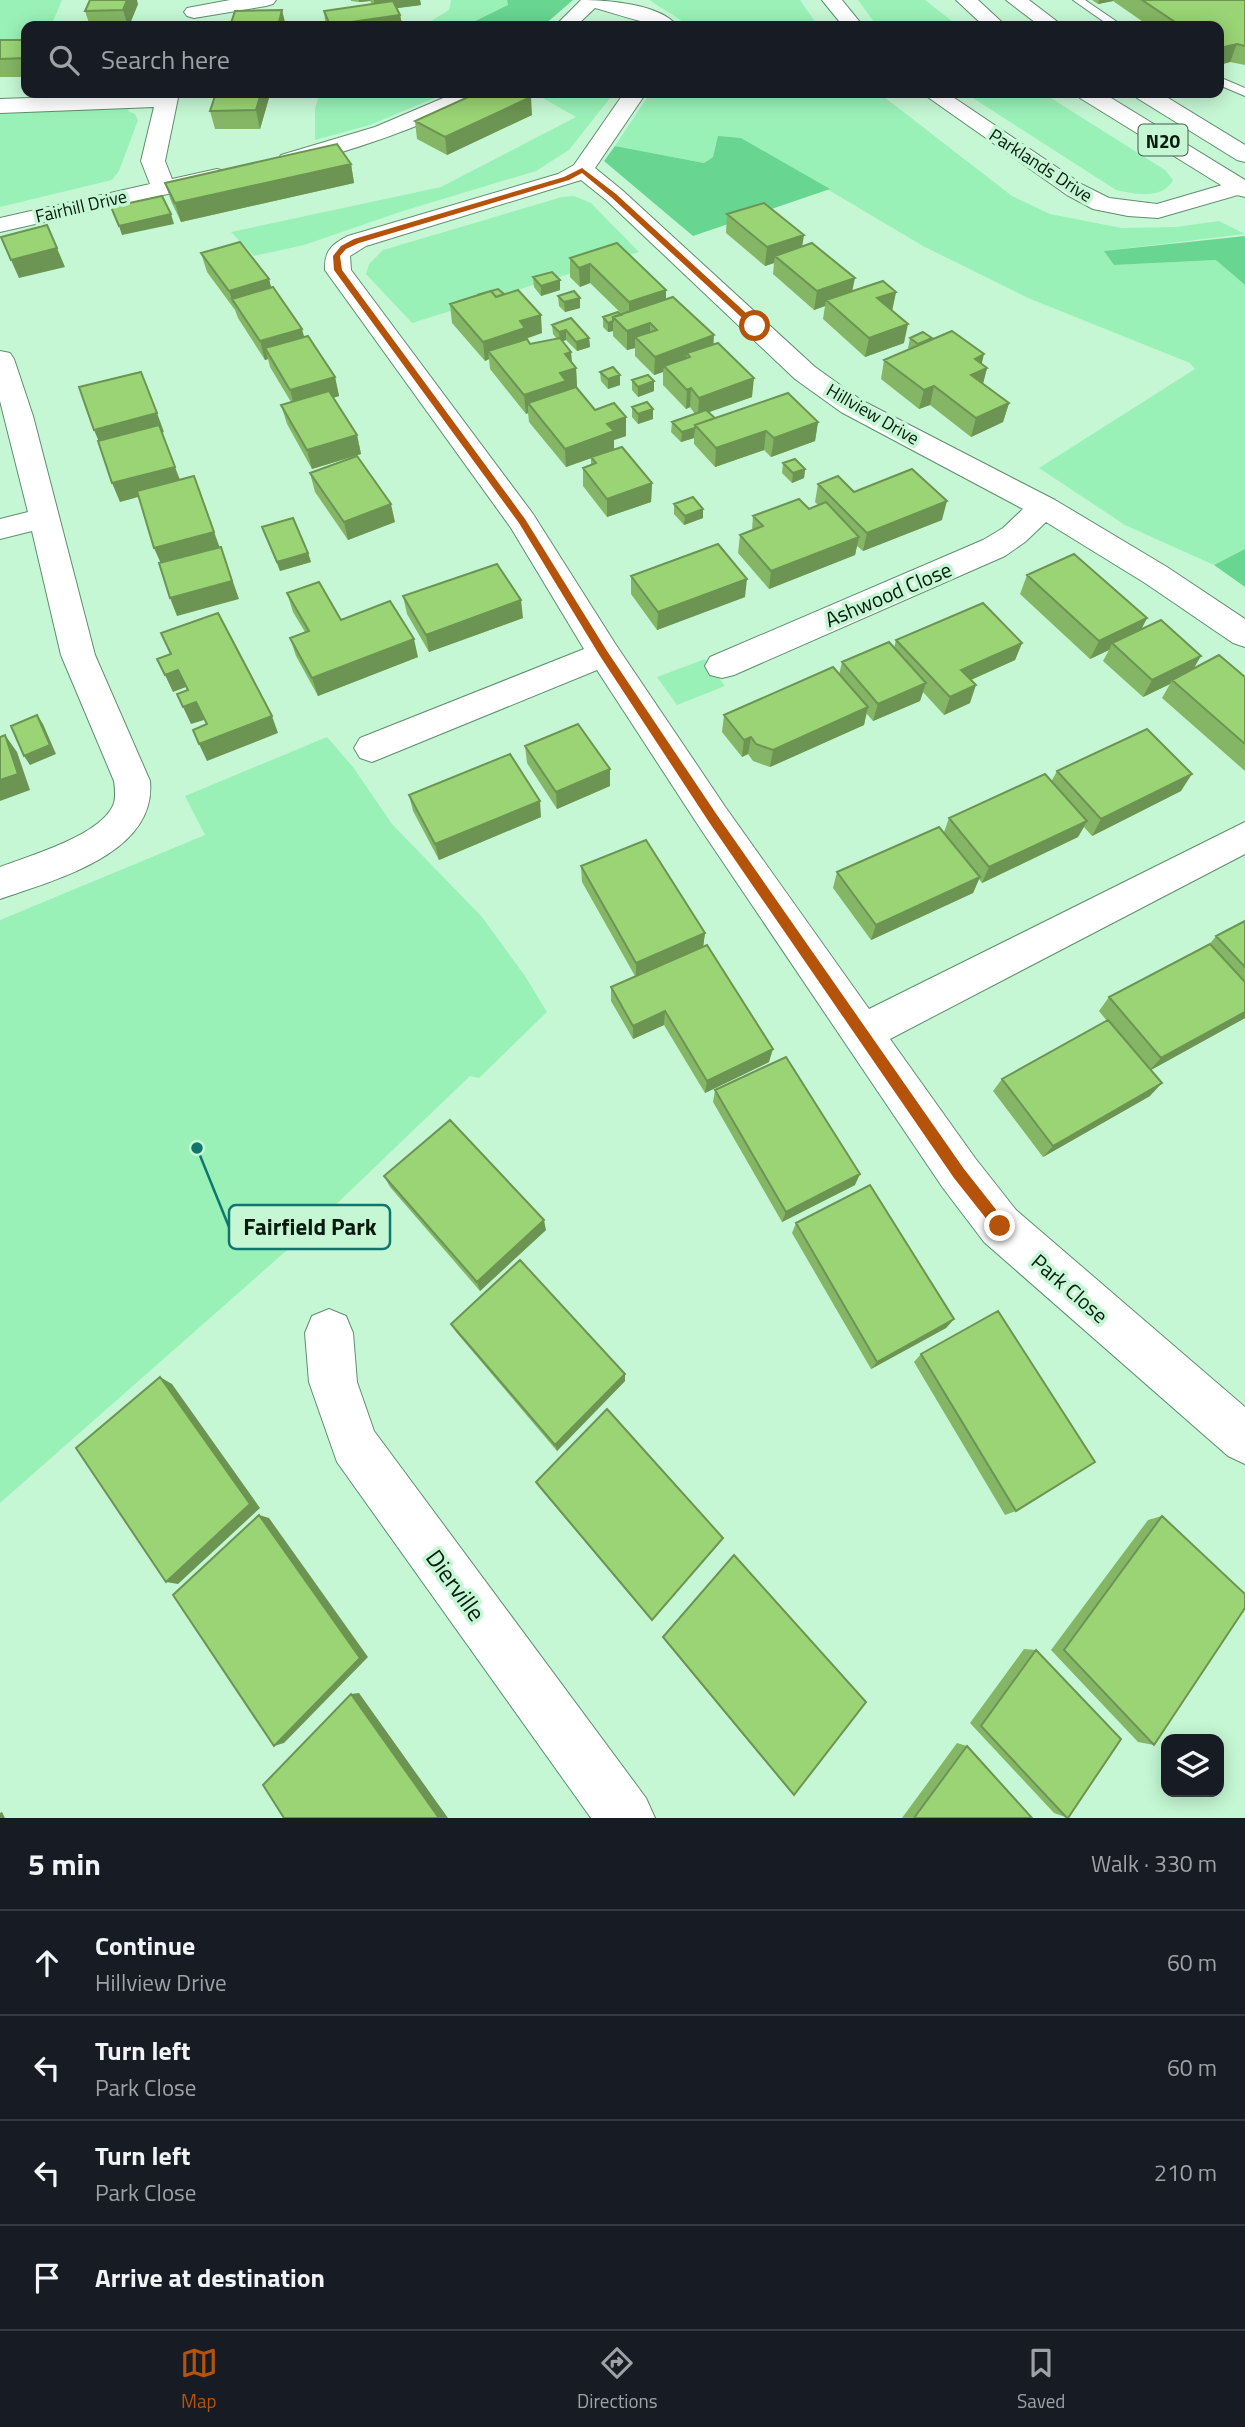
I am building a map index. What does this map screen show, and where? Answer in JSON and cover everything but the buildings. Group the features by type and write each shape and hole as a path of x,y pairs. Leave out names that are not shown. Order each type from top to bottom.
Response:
{"main road":[{"path":"194,13 266,0"},
{"path":"832,0 849,21"},
{"path":"965,0 990,21"},
{"path":"1016,0 1046,21"},
{"path":"570,21 592,1 642,14 657,21"},
{"path":"0,106 148,98"},
{"path":"163,188 153,161 167,98"},
{"path":"270,164 337,149 427,117 463,98"},
{"path":"582,170 632,98"},
{"name":"Parklands Drive","path":"940,98 1075,190 1102,204 1158,211 1243,187"},
{"name":"N20","path":"1096,98 1243,187"},
{"name":"N20","path":"1153,98 1245,155"},
{"name":"Fairhill Drive","path":"0,225 243,170"},
{"name":"Hillview Drive","path":"582,170 614,195 809,376 876,421 996,479 1044,507 1156,575 1245,635"},
{"name":"Park Close","path":"582,170 566,178 357,241 344,248 337,256 338,270 522,521 604,654 713,818 959,1173 1000,1226 1245,1439"},
{"path":"0,359 19,416 78,654 132,781 133,798 128,812 101,841 0,883"},
{"name":"Ashwood Close","path":"722,666 994,548 1014,535 1044,507"},
{"path":"0,529 45,518"},
{"path":"372,748 604,654"},
{"path":"862,1032 1245,837"},
{"name":"Dierville","path":"329,1333 333,1382 354,1444 626,1818"}],"lane":[{"path":"1078,0 1110,21"},
{"path":"1224,83 1245,92"}],"green space":[{"path":"0,0 62,0 53,21 21,21 21,45 0,46"},
{"path":"451,0 507,0 509,5 475,21 431,21 449,10"},
{"path":"507,0 573,0 549,21 475,21 508,5"},
{"path":"650,0 800,0 815,21 682,21"},
{"path":"858,0 925,0 952,21 873,21"},
{"path":"318,98 435,98 370,125 315,140 315,108"},
{"path":"543,98 610,98 569,150 536,171 403,211 304,245 254,256 231,232 441,187 576,117"},
{"path":"647,98 885,98 1012,196 1050,214 1122,228 1175,227 1219,221 1245,234 1105,251 1114,265 1217,260 1245,285 1245,549 1214,565 1125,525 1039,468 1195,369 1190,363 1028,298 923,246 741,138 704,163 615,146"},
{"path":"973,98 1051,98 1165,170 1173,180 1162,191 1155,193 1139,194 1116,190"},
{"path":"130,107 128,111 135,114 138,120 119,171 112,180 0,207 0,112"},
{"path":"718,136 741,138 830,189 693,236 604,161 615,146 704,163 713,157"},
{"path":"574,196 591,203 639,252 412,323 366,274 369,264 383,250 562,197"},
{"path":"1245,236 1245,285 1216,260 1114,265 1104,251"},
{"path":"1245,549 1245,587 1214,565"},
{"path":"705,659 725,686 677,705 657,677"},
{"path":"327,737 353,767 392,824 482,917 525,976 547,1012 479,1078 470,1076 303,1236 0,1503 0,920 205,835 185,796"}],"place":[{"name":"Fairfield Park","path":"197,1148"}],"route":[{"path":"755,326 614,195 582,170 566,178 357,241 344,248 337,256 338,270 522,521 604,654 713,818 959,1173 1000,1226"}]}
